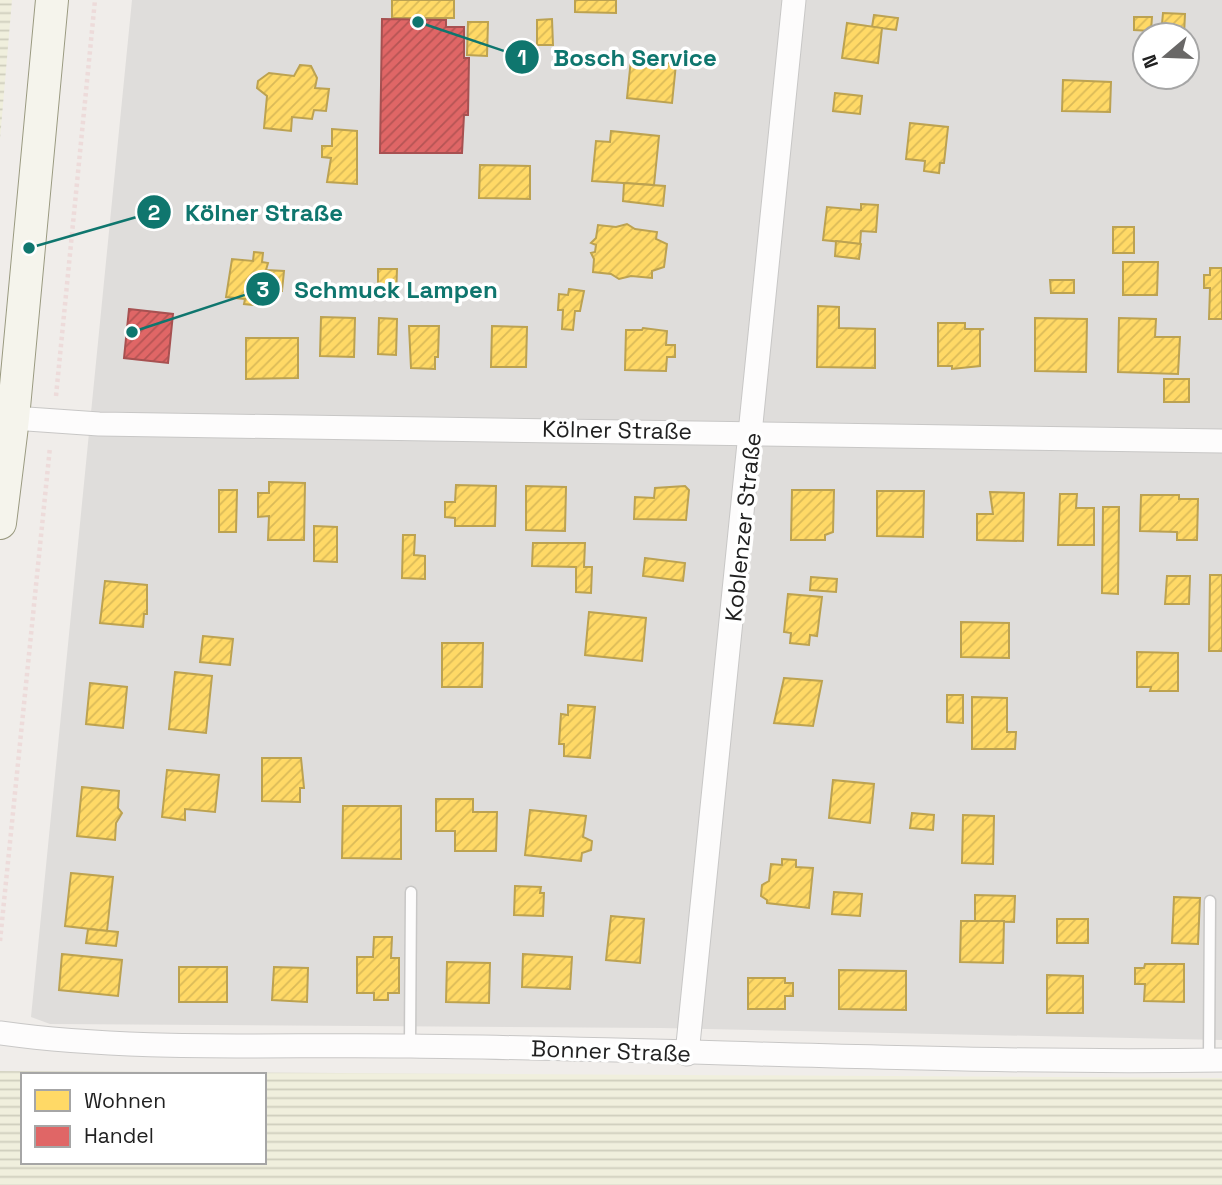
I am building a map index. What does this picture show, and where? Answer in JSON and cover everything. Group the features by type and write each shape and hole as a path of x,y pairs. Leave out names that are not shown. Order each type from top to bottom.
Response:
{"main road":[{"path":"0,523 52,0"}],"street":[{"name":"Koblenzer Straße","path":"687,1054 794,0"},
{"name":"Kölner Straße","path":"8,432 53,421 1222,441"},
{"name":"Bonner Straße","path":"0,1033 248,1048 410,1045 687,1054 1215,1060"}],"lane":[{"path":"410,1045 413,976 411,892"},
{"path":"1210,901 1215,1060"}],"path":[{"path":"0,941 95,0"}],"shaded area":[{"path":"132,0 1222,0 1222,1040 661,1028 50,1024 31,1017"}],"green space":[{"path":"0,0 12,0 0,139"},
{"path":"0,1071 1222,1078 1222,1185 0,1185"}],"building: Wohnen":[{"path":"392,0 454,0 454,18 392,18"},
{"path":"575,0 616,0 616,13 575,12"},
{"path":"1163,13 1185,14 1185,21 1162,21"},
{"path":"874,15 898,18 896,30 872,27"},
{"path":"1134,17 1152,17 1152,21 1134,21"},
{"path":"552,19 553,45 537,45 537,20"},
{"path":"468,22 488,22 487,56 467,55"},
{"path":"847,23 882,28 878,63 842,58"},
{"path":"631,59 676,64 672,103 627,98"},
{"path":"300,65 311,66 317,78 315,88 329,89 326,111 314,110 312,119 292,117 291,131 264,128 267,96 257,88 258,81 269,73 294,76"},
{"path":"1063,80 1111,82 1110,112 1062,111"},
{"path":"835,93 862,96 860,114 833,111"},
{"path":"910,123 948,127 944,163 940,163 939,173 924,171 925,161 906,159"},
{"path":"332,129 357,131 357,184 327,182 331,158 322,157 322,146 332,146"},
{"path":"611,131 659,136 654,185 592,181 596,141 610,142"},
{"path":"480,165 530,166 530,199 479,198"},
{"path":"624,183 665,186 663,206 623,201"},
{"path":"861,204 878,205 876,232 861,231 860,244 823,240 827,207 861,210"},
{"path":"627,224 635,229 657,232 656,239 667,244 664,267 652,271 652,278 631,276 619,279 611,274 593,272 594,259 591,253 595,252 596,245 591,243 596,238 598,225 616,227"},
{"path":"1113,227 1134,227 1134,253 1113,253"},
{"path":"836,241 861,244 859,259 835,256"},
{"path":"254,252 263,253 262,262 268,263 266,270 284,271 282,291 265,289 263,306 244,304 245,299 226,297 232,259 253,261"},
{"path":"1123,262 1158,262 1157,295 1123,295"},
{"path":"1210,268 1222,268 1222,319 1209,319 1210,288 1204,288 1204,275 1210,275"},
{"path":"378,269 397,269 396,298 378,298"},
{"path":"1050,280 1074,280 1074,293 1051,293"},
{"path":"569,289 584,291 580,311 575,311 573,330 562,329 563,310 558,310 559,294 568,295"},
{"path":"818,306 839,307 839,328 875,329 875,368 817,367"},
{"path":"321,317 355,318 354,357 320,356"},
{"path":"379,318 397,319 396,355 378,354"},
{"path":"1035,318 1087,319 1086,372 1035,371"},
{"path":"1119,318 1156,319 1155,337 1180,337 1178,374 1118,372"},
{"path":"938,323 965,323 965,329 984,329 980,330 980,366 952,369 952,366 938,366"},
{"path":"409,326 439,326 435,369 411,368"},
{"path":"492,326 527,327 526,367 491,367"},
{"path":"643,328 667,331 666,345 675,345 675,357 667,357 666,371 625,370 626,330"},
{"path":"246,338 298,338 298,378 246,379"},
{"path":"1164,379 1189,379 1189,402 1164,402"},
{"path":"269,482 305,483 304,540 268,540 269,516 258,517 258,493 269,493"},
{"path":"456,485 496,486 495,526 455,526 455,518 445,517 445,502 455,502"},
{"path":"526,486 566,487 565,531 526,530"},
{"path":"685,486 689,490 686,520 634,519 635,497 654,498 655,488"},
{"path":"219,490 237,490 236,532 219,532"},
{"path":"792,490 834,490 833,532 825,535 825,540 791,540"},
{"path":"877,491 924,491 923,537 877,536"},
{"path":"990,492 1024,493 1023,541 977,540 977,514 993,514"},
{"path":"1060,494 1077,494 1076,508 1094,508 1094,545 1058,545"},
{"path":"1141,495 1179,495 1179,499 1198,499 1197,540 1177,540 1177,532 1140,531"},
{"path":"1103,507 1119,507 1118,594 1102,593"},
{"path":"314,526 337,527 337,562 314,561"},
{"path":"403,535 415,535 414,555 425,556 425,579 402,578"},
{"path":"533,543 585,543 584,567 592,567 591,593 576,592 576,567 532,566"},
{"path":"645,558 685,563 683,581 643,576"},
{"path":"1210,575 1222,575 1222,651 1209,651"},
{"path":"1167,576 1190,576 1189,604 1165,604"},
{"path":"811,577 837,579 836,592 810,590"},
{"path":"105,581 147,585 147,614 144,614 143,627 100,623"},
{"path":"788,594 822,597 817,636 810,635 809,645 790,643 791,633 784,632"},
{"path":"589,612 646,618 642,661 585,655"},
{"path":"961,622 1009,623 1009,658 961,657"},
{"path":"203,636 233,639 230,665 200,662"},
{"path":"442,643 483,643 482,687 442,687"},
{"path":"1137,652 1178,653 1178,691 1150,691 1151,687 1137,687"},
{"path":"175,672 212,676 206,733 169,729"},
{"path":"784,678 822,681 813,726 774,723"},
{"path":"90,683 127,687 123,728 86,724"},
{"path":"947,695 963,695 963,723 947,722"},
{"path":"972,697 1007,698 1007,732 1016,732 1015,749 972,749"},
{"path":"568,705 595,707 590,758 564,756 564,744 559,744 561,714 568,715"},
{"path":"262,758 301,758 304,788 300,788 300,802 262,801"},
{"path":"167,770 219,775 215,812 185,809 185,820 162,817"},
{"path":"833,780 874,784 870,823 829,818"},
{"path":"82,787 119,791 118,808 122,813 116,823 115,840 77,836"},
{"path":"436,799 473,799 473,812 497,812 496,851 455,851 455,831 436,831"},
{"path":"343,806 401,806 401,859 342,858"},
{"path":"530,810 586,816 583,837 592,841 591,850 582,853 581,861 525,855"},
{"path":"912,813 934,815 933,830 910,828"},
{"path":"963,815 994,816 993,864 962,863"},
{"path":"782,859 796,860 796,867 813,868 809,908 767,903 761,896 762,885 769,881 771,864 782,865"},
{"path":"71,873 113,877 107,931 65,926"},
{"path":"515,886 541,887 540,893 544,893 543,916 514,915"},
{"path":"834,892 862,894 860,916 832,914"},
{"path":"975,895 1015,896 1014,922 975,921"},
{"path":"1174,897 1200,898 1198,944 1172,943"},
{"path":"611,916 644,919 640,963 606,960"},
{"path":"1057,919 1088,919 1088,943 1057,943"},
{"path":"961,921 1004,921 1003,963 960,962"},
{"path":"88,929 118,932 116,946 86,943"},
{"path":"374,937 392,937 391,958 399,958 399,993 388,993 388,1000 374,1000 374,993 357,993 357,957 373,957"},
{"path":"62,954 122,960 118,996 59,990"},
{"path":"523,954 572,957 570,989 522,987"},
{"path":"447,962 490,963 489,1003 446,1002"},
{"path":"1145,964 1184,964 1184,1002 1144,1001 1145,984 1135,984 1135,968 1144,968"},
{"path":"179,967 227,967 227,1002 179,1002"},
{"path":"274,967 308,968 307,1002 272,1000"},
{"path":"839,970 906,971 906,1010 839,1009"},
{"path":"1047,975 1083,976 1083,1013 1047,1013"},
{"path":"748,978 785,978 785,983 793,983 793,996 785,996 785,1009 748,1009"}],"building: Handel":[{"path":"382,19 446,20 446,27 464,27 464,58 469,58 468,115 464,115 462,153 380,153"},
{"path":"129,309 173,314 168,363 124,358"}],"place":[{"name":"Bosch Service","path":"418,22"},
{"name":"Kölner Straße","path":"29,248"},
{"name":"Schmuck Lampen","path":"132,332"}]}
